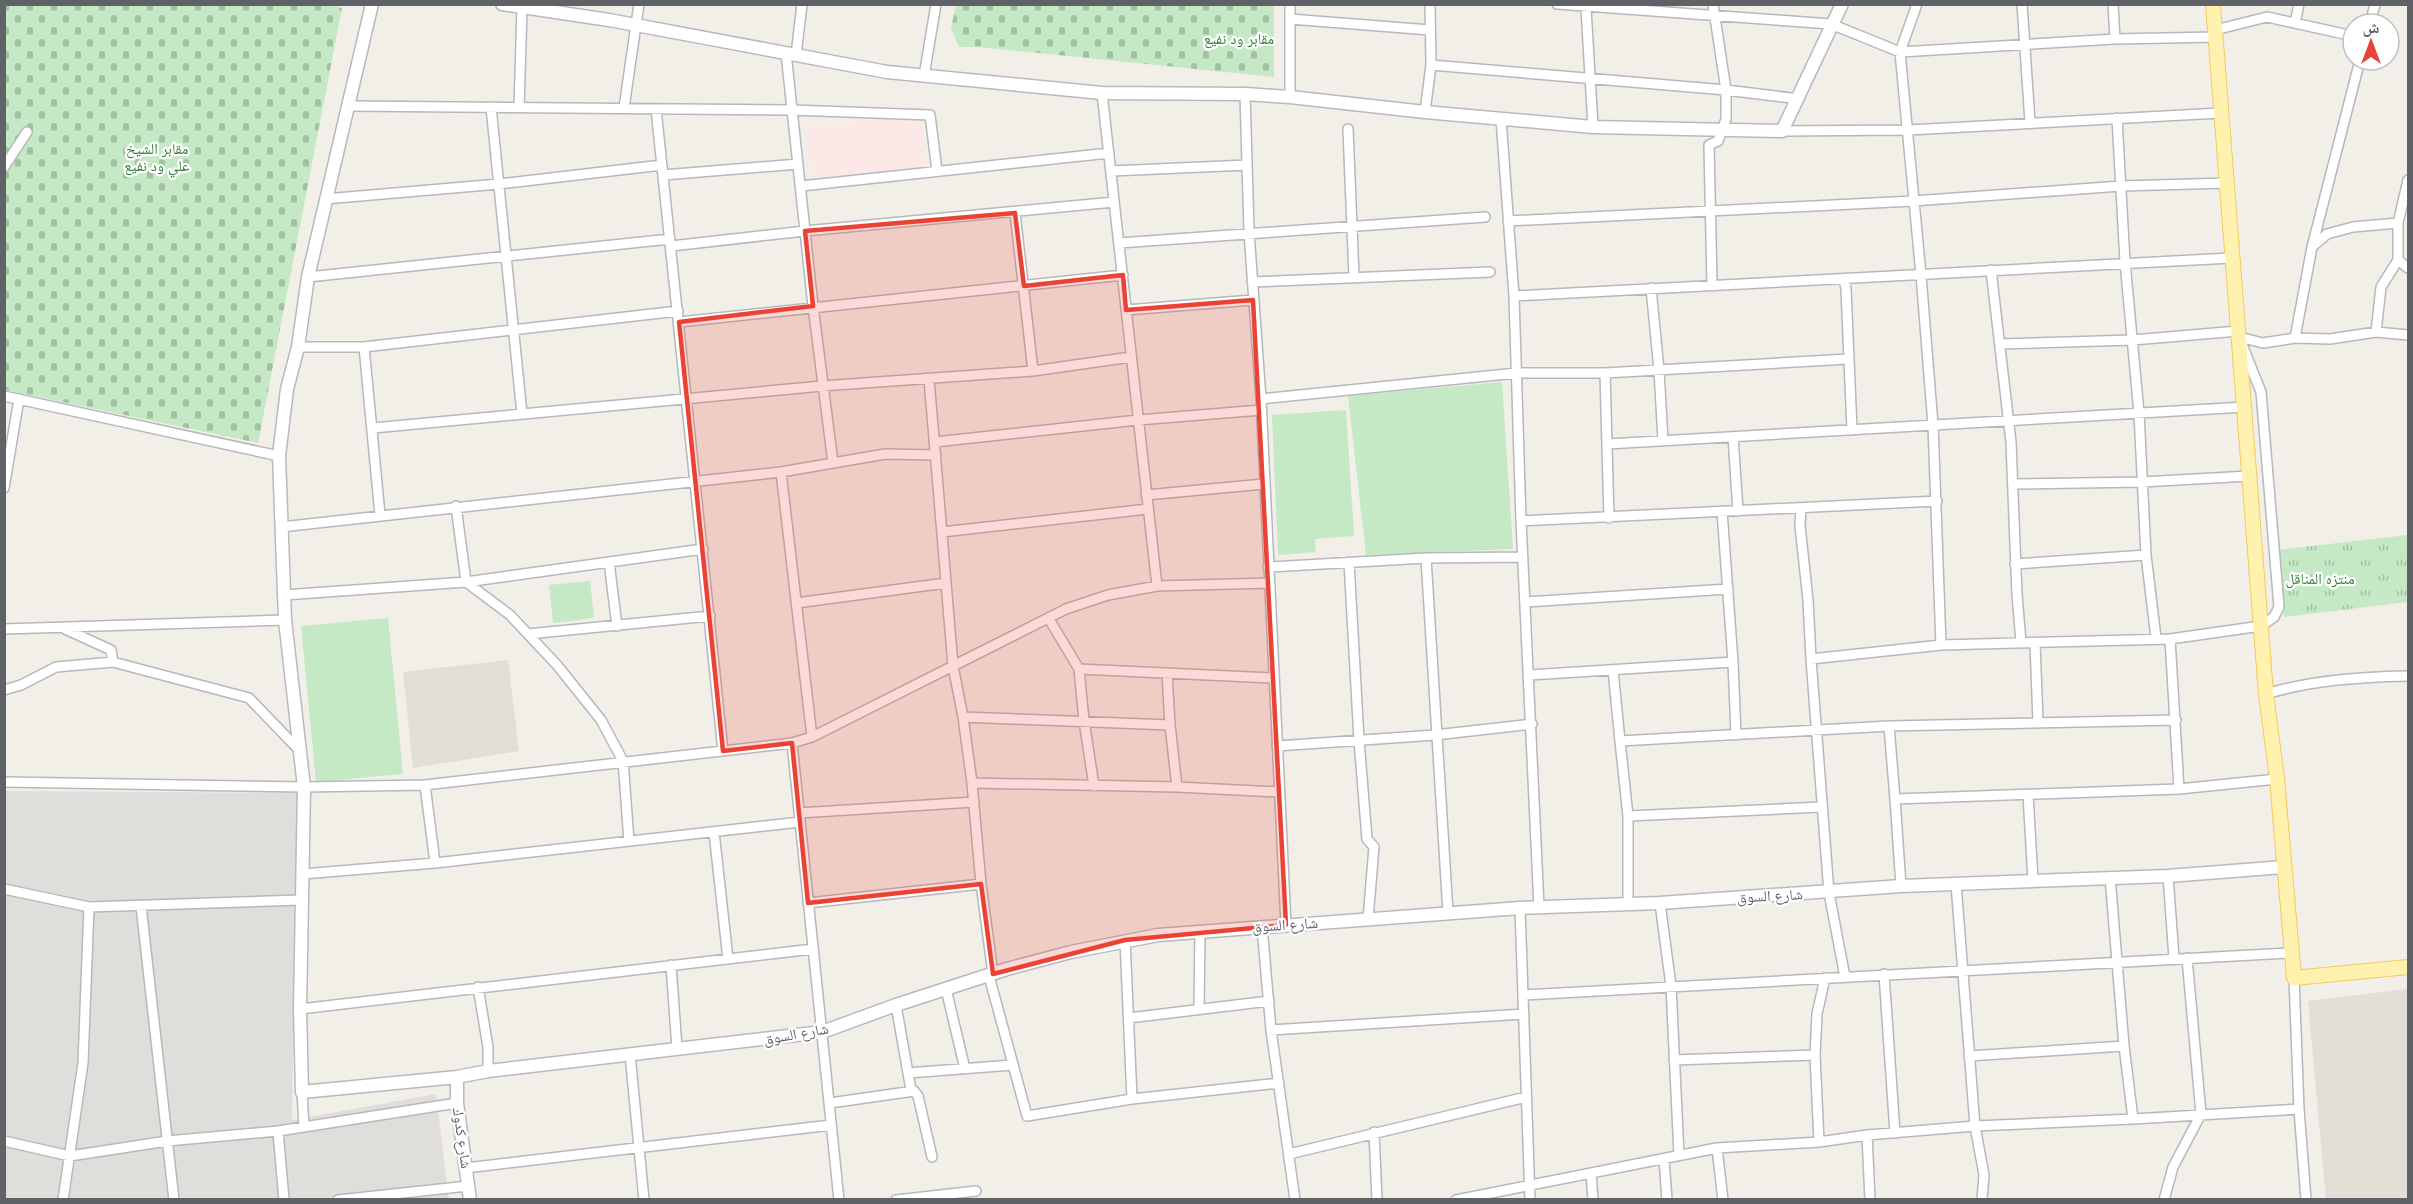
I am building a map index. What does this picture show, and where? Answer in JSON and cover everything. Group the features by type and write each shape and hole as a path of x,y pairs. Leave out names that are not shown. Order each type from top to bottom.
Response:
{"main road":[{"path":"2213,4 2266,694 2277,779 2290,953 2294,978 2409,967"}],"street":[{"path":"304,1127 300,1009 304,787 285,620 279,456 287,389 298,347 308,277 372,4"},
{"path":"502,4 635,24 791,54 924,76 1102,93 1245,94 1290,97 1593,127 1721,131 1909,130 2220,113"},
{"path":"624,108 639,4"},
{"path":"802,4 791,54 792,110 832,463"},
{"path":"924,76 936,4"},
{"path":"1290,4 1290,97"},
{"path":"1425,112 1431,65 1430,4"},
{"path":"1557,4 1586,8 1644,8 1714,16 1832,24 1900,52 2215,34 2267,17 2341,34"},
{"path":"1712,285 1709,145 1718,141 1726,119 1726,90 1713,4"},
{"path":"1782,131 1842,4"},
{"path":"1917,4 1900,52 1922,275 1937,501 1941,645"},
{"path":"2022,4 2030,122"},
{"path":"2113,4 2115,39"},
{"path":"2295,24 2299,4"},
{"path":"519,108 522,7"},
{"path":"1586,8 1593,127"},
{"path":"1290,19 1430,30"},
{"path":"1431,65 1726,90 1799,99"},
{"path":"2295,338 2312,247 2357,72"},
{"path":"1102,93 1157,586"},
{"path":"1245,94 1249,232 1261,399 1286,925"},
{"path":"348,106 792,110 930,115 937,171"},
{"path":"491,107 522,414"},
{"path":"656,109 723,751"},
{"path":"2117,118 2125,262 2139,413 2146,555 2156,638"},
{"path":"1501,119 1514,296 1521,521 1530,675 1539,907"},
{"path":"1348,129 1354,277"},
{"path":"4,167 27,132"},
{"path":"801,186 1108,153"},
{"path":"325,199 663,170 798,164"},
{"path":"1111,171 1247,165"},
{"path":"2376,332 2381,287 2398,260 2398,223 2409,180"},
{"path":"1508,221 1913,201 2121,186 2227,183"},
{"path":"308,277 506,256 1015,213 1114,202"},
{"path":"1015,213 1033,371"},
{"path":"1119,243 1485,217"},
{"path":"2312,247 2327,234 2353,227 2398,223"},
{"path":"1514,296 2231,258"},
{"path":"2398,260 2409,268"},
{"path":"1991,270 2014,484 2015,564 2021,642"},
{"path":"1252,282 1490,272"},
{"path":"679,322 813,306 1123,275"},
{"path":"1844,279 1852,430"},
{"path":"1651,288 1663,441"},
{"path":"1126,310 1253,300"},
{"path":"298,347 364,347 678,311"},
{"path":"2000,344 2238,334 2263,343 2295,338 2330,339 2376,332 2409,335"},
{"path":"1811,659 1941,645 2170,639 2261,627 2274,617 2278,607 2262,392 2238,334"},
{"path":"364,347 380,515"},
{"path":"373,428 822,386 1033,371 1131,357"},
{"path":"1261,399 1517,373 1605,373 1848,359"},
{"path":"1605,373 1609,518"},
{"path":"928,379 952,666 963,717 972,783 991,975 1012,1065 1027,1116 1132,1099 1279,1083"},
{"path":"4,396 279,456"},
{"path":"4,488 19,399"},
{"path":"1607,444 2245,407"},
{"path":"935,442 1138,420 1261,410"},
{"path":"1733,437 1738,511"},
{"path":"281,527 781,472 885,454 936,455"},
{"path":"781,472 812,737"},
{"path":"2014,484 2142,482 2249,476"},
{"path":"1146,495 1264,484"},
{"path":"1521,521 1937,501"},
{"path":"456,506 466,582 510,615 557,665 601,720 623,761 629,841"},
{"path":"1801,508 1800,526 1808,600 1821,807 1829,892 1845,976"},
{"path":"942,532 1148,509"},
{"path":"1722,511 1736,735"},
{"path":"284,595 466,582 703,549"},
{"path":"2015,564 2146,555"},
{"path":"1268,567 1426,558 1523,557"},
{"path":"1426,558 1435,735 1448,913"},
{"path":"609,562 617,626"},
{"path":"1349,562 1367,839 1374,847 1368,920"},
{"path":"796,603 946,584"},
{"path":"4,782 304,787 425,785 792,743 812,737 1066,609 1108,595 1157,586 1269,584"},
{"path":"1526,602 1728,589"},
{"path":"528,634 710,616"},
{"path":"1049,619 1079,669 1094,786"},
{"path":"4,629 285,620"},
{"path":"62,627 111,650 113,662"},
{"path":"2170,639 2179,789"},
{"path":"2035,643 2038,722"},
{"path":"4,690 56,667 113,662 249,698 300,751"},
{"path":"1530,675 1733,662"},
{"path":"1079,669 1274,678"},
{"path":"1613,670 1628,816 1628,902"},
{"path":"1167,673 1170,725 1178,787"},
{"path":"2266,694 2299,684 2376,676 2409,676"},
{"path":"963,717 1170,725"},
{"path":"1620,741 1889,726 2176,720"},
{"path":"1277,746 1435,735 1532,724"},
{"path":"1889,726 1901,886"},
{"path":"792,743 839,1200"},
{"path":"1895,799 2179,789 2277,779"},
{"path":"972,783 1178,787 1279,792"},
{"path":"425,785 435,863"},
{"path":"2028,795 2033,880"},
{"path":"303,874 435,863 714,832 800,818 974,802"},
{"path":"1628,816 1821,807"},
{"path":"714,832 728,959"},
{"name":"شارع السوق","path":"302,1092 457,1077 488,1071 822,1032 896,1005 991,975 1071,952 1125,940 1286,925 1520,908 1628,902 1660,903 1901,886 2168,876 2284,867"},
{"path":"2168,876 2174,958"},
{"path":"2110,877 2124,1046 2133,1119"},
{"path":"808,903 981,884"},
{"path":"1956,884 1975,1126 1984,1175 1982,1200"},
{"path":"4,889 89,907 302,900"},
{"path":"1660,903 1671,986 1679,1155"},
{"path":"141,906 174,1200"},
{"path":"63,1200 82,1063 89,907"},
{"path":"1520,908 1530,1200"},
{"path":"1262,927 1271,1030 1295,1200"},
{"path":"1199,1008 1200,932"},
{"path":"1125,940 1132,1099"},
{"path":"300,1009 813,949"},
{"path":"1523,995 2290,953"},
{"path":"2164,1200 2173,1167 2201,1114 2187,958"},
{"path":"671,965 677,1048"},
{"path":"1884,974 1895,1133"},
{"path":"1819,1142 1815,1055 1817,1014 1825,978"},
{"path":"2294,978 2299,1109 2306,1200"},
{"path":"478,987 488,1047 488,1071"},
{"path":"946,989 965,1069"},
{"path":"1129,1018 1269,1001"},
{"path":"896,1005 911,1090 918,1096 933,1157"},
{"path":"1271,1030 1524,1014"},
{"path":"1969,1056 2124,1046"},
{"path":"630,1054 644,1200"},
{"path":"1674,1060 1815,1055"},
{"path":"908,1073 1012,1065"},
{"name":"شارع كدوك","path":"457,1077 457,1103 470,1200"},
{"path":"830,1103 911,1090"},
{"path":"1289,1154 1526,1097"},
{"path":"4,1141 70,1156 167,1141 278,1131 457,1103"},
{"path":"1457,1200 1717,1148 1819,1142 1867,1135 1975,1126 2299,1109"},
{"path":"466,1168 831,1125"},
{"path":"278,1131 284,1200"},
{"path":"1374,1132 1377,1200"},
{"path":"1867,1135 1870,1200"},
{"path":"1717,1148 1723,1200"},
{"path":"1664,1159 1667,1200"},
{"path":"1591,1173 1593,1200"},
{"path":"338,1200 468,1186"},
{"path":"896,1200 976,1191"}],"highlighted area":[{"path":"1015,213 1024,286 1123,275 1126,310 1253,300 1286,925 1125,940 993,974 981,884 808,903 792,743 723,751 679,322 813,306 805,231"}],"shaded area":[{"path":"922,116 926,168 812,178 807,126"},
{"path":"508,660 519,751 413,768 403,672"},
{"path":"5,791 297,793 292,1120 436,1094 449,1199 5,1200"},
{"path":"2408,989 2408,1199 2326,1199 2308,1001"}],"green space":[{"name":"مقابر الشيخ علي ود نفيع","path":"323,4 342,8 258,443 5,390 5,5"},
{"name":"مقابر ود نفيع","path":"956,5 1274,5 1274,77 978,47 959,47 951,28"},
{"path":"1502,382 1513,549 1366,555 1348,396"},
{"path":"1346,410 1354,536 1315,539 1316,552 1278,555 1272,415"},
{"name":"منتزه المناقل","path":"2408,535 2408,602 2284,617 2278,550"},
{"path":"590,581 594,618 553,623 549,585"},
{"path":"388,618 403,774 316,782 301,626"}]}
